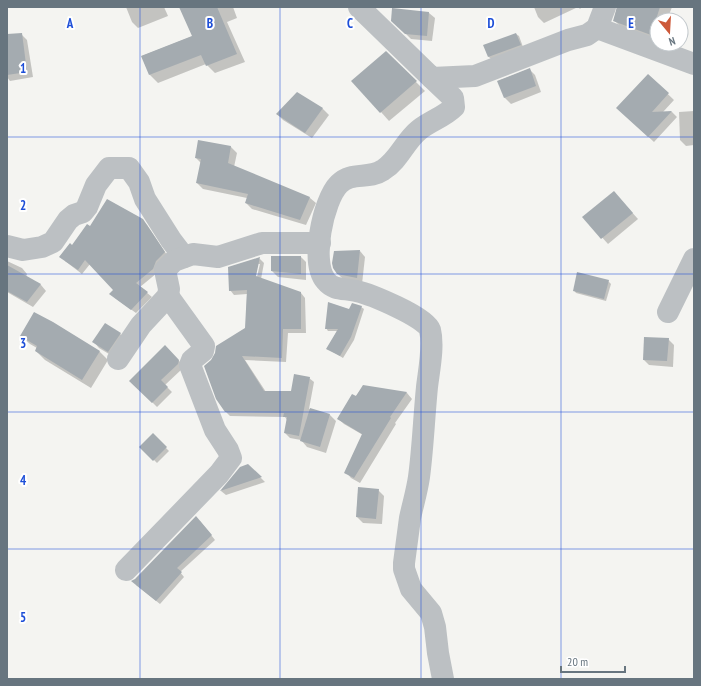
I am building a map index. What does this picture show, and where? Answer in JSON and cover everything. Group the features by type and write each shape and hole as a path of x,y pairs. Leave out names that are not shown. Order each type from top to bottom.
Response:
{"street":[{"path":"359,7 453,98 454,107 448,113 418,130 393,163 384,170 368,176 352,176 339,184 332,193 322,224 318,260 325,281 333,288 357,291 377,299 418,317 427,324 430,329 430,355 419,477 410,517 404,569 411,589 431,612 443,679"},
{"path":"432,78 475,76 568,40 587,35 597,28 605,7"},
{"path":"597,28 694,64"},
{"path":"7,246 23,250 42,247 53,242 68,220 74,215 83,212 87,207 96,185 110,168 129,168 139,182 145,199 171,240 184,257"},
{"path":"126,570 219,474 230,458 228,450 215,430 190,365 192,360 203,351 204,346 168,296 165,270 174,261 193,254 218,257 262,243 320,243"},
{"path":"668,312 694,259"},
{"path":"118,359 141,325 168,296"}],"building":[{"path":"179,7 217,7 237,54 206,66 201,55 149,75 141,56 192,36"},
{"path":"617,7 660,7 658,12 649,12 649,34 613,21"},
{"path":"392,8 429,12 427,36 405,34 391,21"},
{"path":"22,33 27,72 7,75 7,34"},
{"path":"516,33 521,45 488,57 483,45"},
{"path":"386,51 417,81 380,113 351,81"},
{"path":"530,68 536,86 504,98 497,81"},
{"path":"648,74 669,93 652,112 672,111 648,137 616,108"},
{"path":"297,92 323,108 305,133 276,114"},
{"path":"198,140 231,146 228,163 310,197 300,220 245,203 248,194 196,183 201,159 195,158"},
{"path":"614,191 633,213 601,239 582,217"},
{"path":"107,199 143,219 165,252 156,261 153,269 136,283 148,292 131,310 109,294 113,290 85,260 78,270 59,257 70,243 72,245 87,224 90,226"},
{"path":"360,250 357,278 337,274 332,263 334,251"},
{"path":"271,256 301,256 301,274 271,271"},
{"path":"260,257 256,276 301,292 301,329 283,329 282,358 242,356 264,391 291,391 294,374 310,377 299,436 284,433 287,417 283,417 284,413 225,412 216,399 204,366 211,360 215,353 216,346 245,328 247,290 229,291 228,267"},
{"path":"7,265 41,284 27,302 7,291"},
{"path":"577,272 609,280 604,299 573,291"},
{"path":"328,302 349,309 352,303 362,306 351,337 340,356 326,349 338,329 325,329"},
{"path":"34,312 100,351 82,380 35,351 37,346 20,336"},
{"path":"105,323 121,333 108,352 92,342"},
{"path":"644,337 669,338 667,361 643,360"},
{"path":"165,345 179,360 178,364 161,380 168,387 152,403 129,381"},
{"path":"363,385 407,392 390,417 391,418 354,478 344,473 362,434 337,419 352,394 356,396"},
{"path":"310,408 330,414 320,447 300,441"},
{"path":"153,433 167,447 153,461 139,447"},
{"path":"248,464 262,477 220,491 240,467"},
{"path":"358,487 379,489 376,519 356,517"},
{"path":"196,516 212,535 177,568 182,572 156,601 131,581 135,579"}]}
